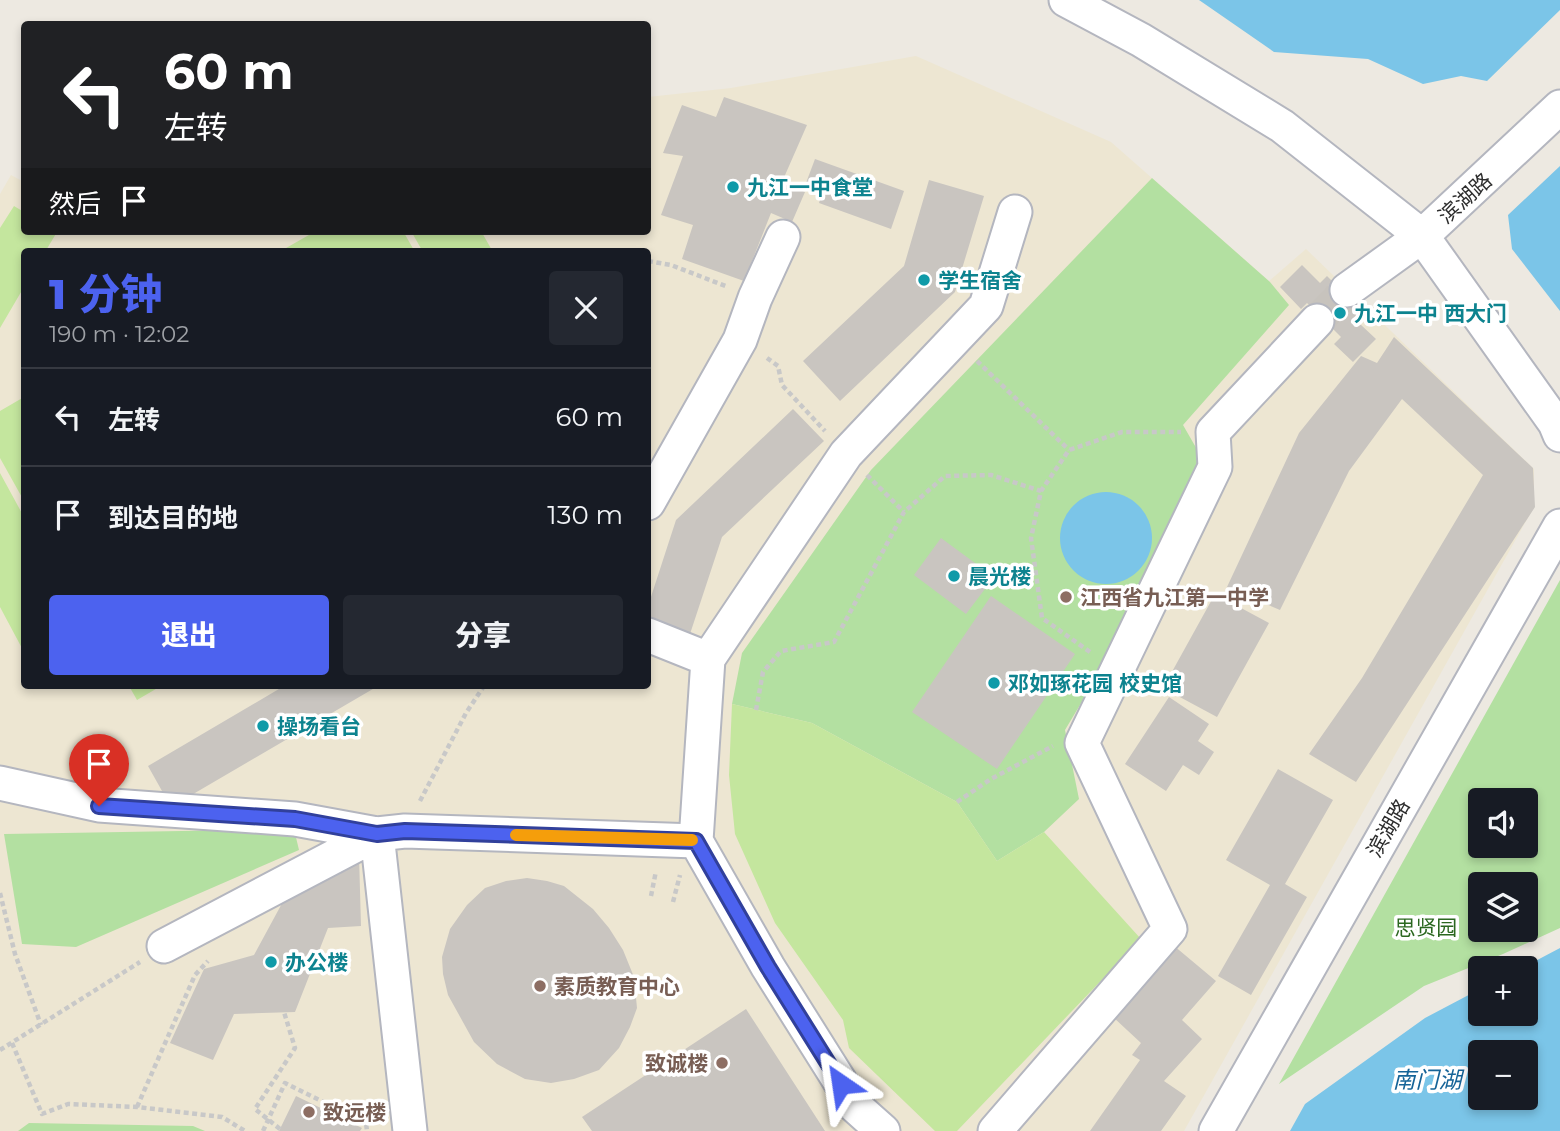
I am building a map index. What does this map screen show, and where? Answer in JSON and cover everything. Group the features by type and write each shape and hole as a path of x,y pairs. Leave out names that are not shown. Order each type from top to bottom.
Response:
{"street":[{"path":"1066,0 1141,40 1282,126 1422,236 1347,290"},
{"name":"滨湖路","path":"1560,107 1422,236 1555,423 1560,435"},
{"path":"883,1131 856,1107 768,967 690,852 708,659 846,454 986,306 1016,212"},
{"path":"651,498 740,340 755,298 783,237"},
{"path":"995,1131 1170,929 1082,743 1215,467 1213,432 1317,321"},
{"name":"滨湖路","path":"1216,1131 1560,526"},
{"path":"651,636 708,659"},
{"path":"0,783 99,806 295,819 391,832 690,852"},
{"path":"164,946 391,832"},
{"path":"391,832 410,1131"}],"path":[{"path":"651,262 671,265 755,298"},
{"path":"740,340 778,366 782,385 904,512"},
{"path":"954,340 1069,450"},
{"path":"1116,671 1042,618 1031,538 1041,491 1069,450 1122,432 1213,432"},
{"path":"756,709 764,672 782,651 834,642 904,512 945,477 991,475 1041,491"},
{"path":"391,832 482,689"},
{"path":"957,802 991,779 1054,746 1082,743"},
{"path":"673,902 690,852"},
{"path":"0,893 15,954 41,1026"},
{"path":"0,1050 164,946"},
{"path":"137,1107 195,975 213,955"},
{"path":"280,1129 255,1109 295,1048 284,1013"},
{"path":"12,1043 41,1114 68,1104 137,1107 222,1117 245,1131"},
{"path":"262,1131 285,1083 366,1123 367,1131"}],"shaded area":[{"name":"江西省九江第一中学","path":"916,56 1111,142 1269,281 1306,249 1534,469 1534,507 1184,1131 0,1131 0,194 11,175 21,180 21,235 651,235 651,97 731,88"}],"green space":[{"path":"1152,178 1270,282 1289,305 1183,425 1206,465 1132,618 1065,730 1079,799 1044,832 997,861 957,802 812,723 732,704 742,653 871,470"},
{"path":"14,206 21,210 21,235 55,235 47,248 21,248 21,292 0,328 0,228"},
{"path":"309,235 405,235 413,248 286,248"},
{"path":"413,235 483,235 491,248 421,248"},
{"path":"21,399 21,496 0,458 0,411"},
{"path":"0,473 21,512 21,646 0,607"},
{"name":"思贤园","path":"1560,580 1560,928 1538,938 1538,872 1468,872 1468,942 1529,942 1498,956 1468,956 1468,968 1424,986 1279,1084"},
{"path":"131,689 156,689 137,700"},
{"path":"732,704 812,723 957,802 997,861 1044,832 1141,939 957,1131 935,1131 849,1048 843,1020 775,923 735,834 729,775"},
{"path":"294,829 299,850 76,947 22,944 4,834"},
{"path":"29,1123 193,1126 205,1131 18,1131"}],"water":[{"path":"1199,0 1560,0 1560,10 1487,81 1461,76 1423,84 1368,59 1274,52"},
{"path":"1560,166 1560,311 1512,249 1508,215"},
{"path":"1106,492 1123,496 1138,506 1148,521 1152,538 1148,555 1138,570 1123,580 1106,584 1089,580 1074,570 1064,555 1060,538 1064,521 1074,506 1089,496"},
{"name":"南门湖","path":"1560,948 1560,1131 1290,1131 1305,1104 1425,1018 1468,995 1468,1026 1538,1026 1538,960"}],"building":[{"name":"九江一中食堂","path":"724,97 807,125 782,182 805,192 792,222 771,213 744,281 682,259 693,225 661,215 683,156 663,153 682,105 716,117"},
{"path":"815,159 904,191 891,229 819,203 823,189 806,183"},
{"name":"学生宿舍","path":"929,180 984,196 955,292 840,401 803,361 904,266"},
{"name":"九江一中 西大门","path":"1302,265 1320,283 1327,276 1367,316 1360,324 1376,339 1353,362 1334,344 1341,337 1307,303 1301,309 1280,287"},
{"path":"1394,337 1533,468 1535,507 1356,782 1309,754 1362,678 1483,475 1402,399 1349,471 1280,610 1227,587 1299,433 1361,356 1377,363"},
{"path":"793,409 824,441 722,537 689,637 651,627 651,597 676,520"},
{"name":"晨光楼","path":"941,538 994,577 966,614 914,575"},
{"path":"1215,594 1269,623 1217,717 1163,688"},
{"name":"邓如琢花园 校史馆","path":"991,596 1075,654 997,769 912,712"},
{"name":"操场看台","path":"279,689 373,689 171,807 148,766"},
{"path":"1169,697 1209,724 1198,741 1214,752 1199,775 1183,765 1166,791 1125,764"},
{"path":"1278,769 1333,800 1285,884 1307,897 1251,995 1218,976 1270,885 1226,860"},
{"name":"办公楼","path":"359,855 361,926 328,928 295,1012 234,1014 213,1060 170,1043 204,969 254,955 286,896"},
{"name":"素质教育中心","path":"527,878 564,886 593,909 623,950 634,977 637,1008 619,1048 599,1070 574,1079 551,1083 525,1079 497,1064 474,1042 448,995 443,974 442,957 450,929 467,905 485,888"},
{"path":"1173,945 1216,981 1182,1020 1202,1039 1164,1081 1186,1096 1161,1131 1090,1131 1140,1060 1132,1055 1141,1043 1113,1017"},
{"name":"致诚楼","path":"746,1009 825,1131 592,1131 582,1117"},
{"name":"致远楼","path":"296,1096 362,1128 360,1131 279,1131"}],"tunnel":[{"path":"1317,321 1347,290"}],"slow traffic":[{"path":"516,835 692,840"}],"place":[{"name":"九江一中食堂","path":"733,187"},
{"name":"学生宿舍","path":"924,280"},
{"name":"九江一中 西大门","path":"1340,313"},
{"name":"晨光楼","path":"954,576"},
{"name":"江西省九江第一中学","path":"1066,597"},
{"name":"邓如琢花园 校史馆","path":"994,683"},
{"name":"操场看台","path":"263,726"},
{"name":"办公楼","path":"271,962"},
{"name":"素质教育中心","path":"540,986"},
{"name":"致诚楼","path":"722,1063"},
{"name":"致远楼","path":"309,1112"}],"route":[{"path":"99,806 295,819 377,834 405,831 696,841 768,967 841,1084"}]}
